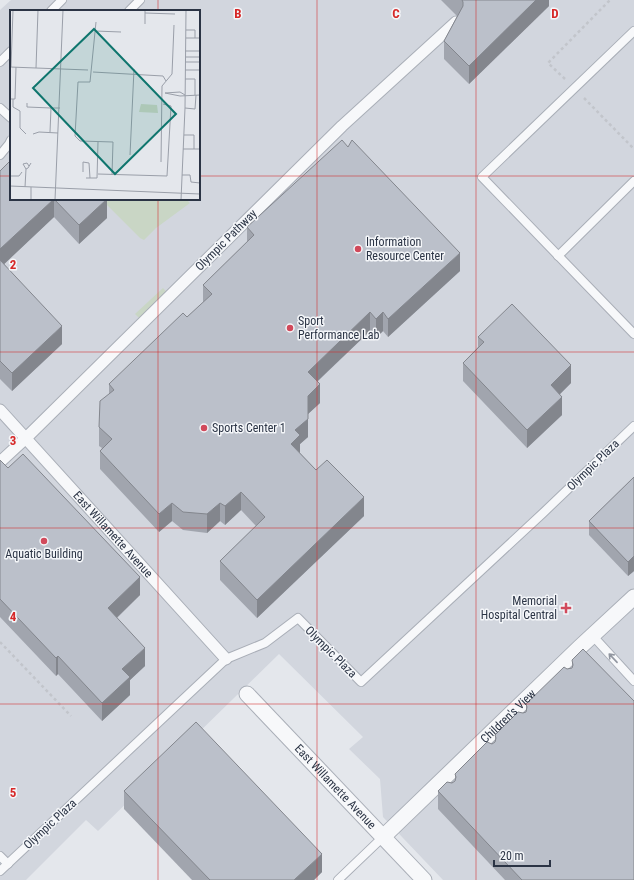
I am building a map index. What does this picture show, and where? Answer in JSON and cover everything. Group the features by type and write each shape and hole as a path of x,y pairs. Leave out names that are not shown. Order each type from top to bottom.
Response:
{"street":[{"name":"Olympic Pathway","path":"0,462 342,126 456,22"},
{"name":"East Willamette Avenue","path":"0,410 226,659"},
{"name":"Children's View","path":"383,837 441,785 481,746 514,718 560,674 592,635 634,597"},
{"name":"East Willamette Avenue","path":"247,694 424,880"}],"lane":[{"path":"52,10 62,0"},
{"path":"130,10 140,0"},
{"path":"634,31 482,177 634,334"},
{"path":"0,62 10,52"},
{"path":"0,108 10,117"},
{"path":"0,155 10,141"},
{"path":"558,256 634,181"},
{"name":"Olympic Plaza","path":"0,871 226,659 266,643 298,618 361,682 518,537 634,426"},
{"path":"592,635 634,680"},
{"path":"338,880 383,837"},
{"path":"0,856 8,864"}],"path":[{"path":"0,642 71,716"}],"shaded area":[{"path":"11,0 634,0 634,880 443,880 383,817 380,779 349,749 363,737 279,654 98,831 86,820 26,880 0,880 0,10"}],"green space":[{"path":"102,200 187,200 190,203 156,228 144,240 140,238"},
{"path":"163,288 174,300 147,326 135,314"}],"building":[{"path":"462,0 536,0 469,66 444,41 463,6"},
{"path":"342,140 348,147 352,140 460,253 388,319 383,312 376,319 370,312 308,372 320,384 308,396 308,419 295,430 300,435 291,444 316,470 327,460 364,497 257,600 220,561 265,517 241,492 225,506 220,503 207,514 183,512 172,503 159,514 100,451 112,439 99,427 100,401 114,390 109,384 183,313 187,317 212,294 203,285 254,235 247,227"},
{"path":"10,161 10,200 53,200 0,249 0,171"},
{"path":"55,200 106,200 79,225"},
{"path":"0,260 62,326 12,373 0,361"},
{"path":"512,304 571,365 551,385 562,397 527,430 463,363 484,342 478,337"},
{"name":"Aquatic Building","path":"23,454 140,577 108,608 145,648 122,669 130,677 102,703 58,656 56,658 0,599 0,460 8,468"},
{"path":"634,477 634,556 628,562 589,521"},
{"path":"583,649 634,701 634,880 522,880 438,791 447,782 452,783 455,781 455,774 487,742 492,744 495,742 495,735 518,712 526,712 526,704 564,667 567,669 572,668 572,660"},
{"path":"196,722 322,854 294,880 210,880 124,791"}],"place":[{"name":"Information Resource Center","path":"358,249"},
{"name":"Sport Performance Lab","path":"290,328"},
{"name":"Sports Center 1","path":"204,428"},
{"name":"Aquatic Building","path":"44,541"},
{"name":"Memorial Hospital Central","path":"566,608"}]}
